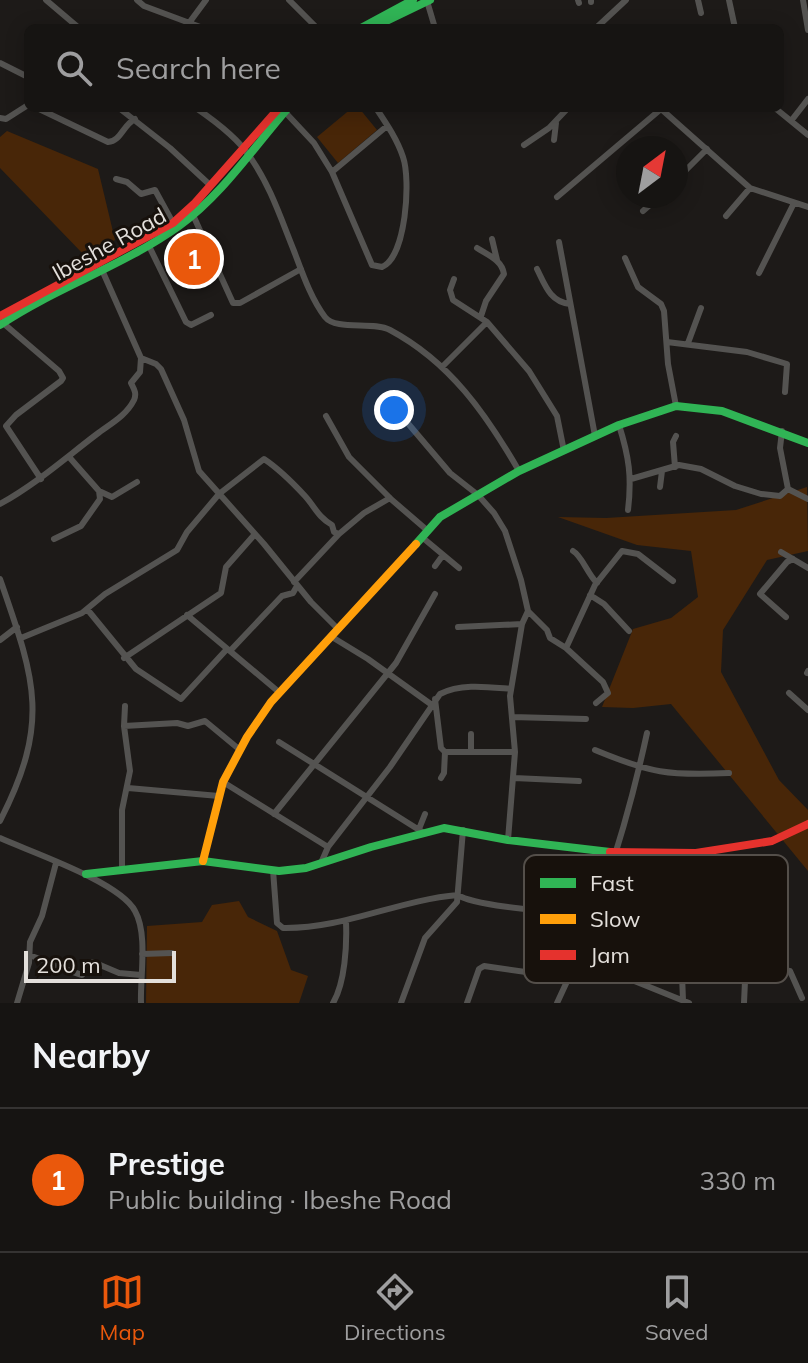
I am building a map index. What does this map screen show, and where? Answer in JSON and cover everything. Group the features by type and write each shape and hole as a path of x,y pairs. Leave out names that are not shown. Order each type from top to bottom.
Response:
{"street":[{"path":"46,0 74,24"},
{"path":"137,0 144,6 189,23 206,0"},
{"path":"368,24 413,0"},
{"path":"600,24 626,0"},
{"path":"698,0 701,13"},
{"path":"729,0 734,24"},
{"path":"803,0 808,30"},
{"path":"292,1 313,24"},
{"path":"380,24 428,1 434,24"},
{"path":"0,63 24,75"},
{"path":"791,121 808,99"},
{"path":"0,118 6,119 24,108"},
{"path":"45,112 108,142 117,138 135,119"},
{"path":"125,112 210,185"},
{"path":"201,112 246,152 279,213 301,269 329,321 389,330 443,366 485,413 519,471"},
{"name":"Ibeshe Road","path":"1,321 149,246 193,215 281,112"},
{"path":"287,112 314,143 332,172 372,265 382,267 387,265 395,252 408,190 404,157 378,112"},
{"path":"524,145 564,112"},
{"path":"557,197 655,112"},
{"path":"665,112 750,188 808,207"},
{"path":"780,112 808,135"},
{"path":"554,140 557,120"},
{"path":"332,172 387,126"},
{"path":"688,168 707,149"},
{"name":"Ibeshe Road","path":"1,321 173,223 246,152"},
{"path":"116,179 127,182 141,194 155,190 173,223"},
{"path":"726,216 750,188"},
{"path":"759,273 794,203"},
{"path":"643,211 646,208"},
{"path":"193,215 233,303 240,303 301,269"},
{"path":"481,316 486,301 504,274 492,239"},
{"path":"559,242 595,436"},
{"path":"149,246 186,322 191,325 211,315"},
{"path":"477,248 497,260"},
{"path":"625,258 642,291 661,304 676,406"},
{"path":"537,269 549,294 570,304"},
{"path":"0,504 70,458 123,414 136,395 131,383 140,372 141,358 102,270"},
{"path":"454,279 450,290 453,300 481,316 529,371 557,416 564,451"},
{"path":"688,343 701,308"},
{"path":"1,321 59,371 63,378 6,426 41,479"},
{"path":"443,366 487,322"},
{"path":"667,342 747,352 787,364 785,392"},
{"path":"141,358 161,369 184,420 199,471 335,633 385,674 434,702"},
{"path":"389,401 450,473 478,495 505,531 528,611 547,630 550,638 566,648 608,689 606,697 596,703"},
{"path":"203,861 223,782 271,702 440,517 519,471 619,425 676,406 722,411 808,443"},
{"path":"326,416 349,457 459,568"},
{"path":"619,425 629,457 631,479 628,510"},
{"path":"782,431 780,448 788,489"},
{"path":"675,467 673,442 676,436"},
{"path":"70,458 99,491 112,497 137,482"},
{"path":"21,638 87,609 105,594 177,550 187,532 219,494 264,459 291,482 315,512 339,534"},
{"path":"631,479 675,467 701,469 735,486 761,494 780,496 788,489"},
{"path":"660,487 662,471"},
{"path":"788,489 808,499"},
{"path":"54,539 87,520 100,499 99,491"},
{"path":"87,609 124,658 181,699 282,596 295,592 295,584 339,534 364,513 390,498"},
{"path":"124,658 222,592 226,567 255,534"},
{"path":"573,551 597,583"},
{"path":"566,648 590,595 622,551 638,554 673,581"},
{"path":"781,552 808,568"},
{"path":"435,566 443,555"},
{"path":"786,617 760,594 793,559"},
{"path":"0,579 21,638 33,689 33,725 28,755 0,821"},
{"path":"274,814 396,663 435,594"},
{"path":"590,595 604,604 629,631"},
{"path":"508,840 515,752 511,689 522,624 528,611"},
{"path":"187,615 280,693"},
{"path":"458,627 522,624"},
{"path":"0,640 17,627"},
{"path":"321,863 328,847 434,702 449,689 511,689"},
{"path":"789,693 808,710"},
{"path":"434,702 441,748 445,752 441,778"},
{"path":"122,868 122,810 130,771 124,726 125,706"},
{"path":"512,717 586,719"},
{"path":"124,726 177,723 188,726 205,721 240,750"},
{"path":"615,853 647,733"},
{"path":"471,734 471,751"},
{"path":"279,742 422,831"},
{"path":"595,750 639,768 685,775 729,773"},
{"path":"445,752 515,752"},
{"path":"514,778 579,781"},
{"path":"223,782 328,847"},
{"path":"128,788 219,796"},
{"path":"422,831 425,814"},
{"path":"86,874 203,861 273,870 306,868 422,831 444,828 508,840 615,853 696,853 772,841 808,824"},
{"path":"401,1003 425,938 457,902 463,830"},
{"path":"0,838 86,874 117,893 135,910 142,954 141,1003"},
{"path":"17,1003 30,942 42,916 56,863"},
{"path":"273,870 279,926 283,928 308,929 346,922 383,909 458,895 463,899 524,907"},
{"path":"333,1003 339,993 346,922"},
{"path":"142,954 172,953"},
{"path":"29,955 71,969 78,975 82,975 93,962 119,973 141,975"},
{"path":"467,1003 479,969 484,966 524,972"},
{"path":"788,971 802,998"},
{"path":"557,1003 566,983"},
{"path":"639,983 686,1002"},
{"path":"744,1003 745,983"}],"shaded area":[{"path":"347,112 362,112 377,130 338,163 317,137"},
{"path":"7,131 98,169 115,240 85,256 0,168 0,137"},
{"path":"807,487 808,551 767,560 723,630 721,672 779,780 808,810 808,871 671,704 602,707 633,629 671,618 698,597 691,551 637,545 558,517 606,518 736,510"},
{"path":"239,901 248,917 277,931 291,970 308,976 299,1003 146,1003 147,926 202,922 212,905"}],"traffic: fast":[{"path":"368,24 413,0"},
{"path":"380,24 430,0"},
{"path":"0,325 179,226 223,186 285,112"},
{"path":"416,544 440,517 519,471 619,425 676,406 722,411 808,443"},
{"path":"86,874 203,861 279,871 306,868 444,828 508,840 610,852"}],"traffic: slow":[{"path":"203,861 223,782 247,737 271,702 416,544"}],"traffic: jam":[{"path":"0,316 173,223 195,203 275,112"},
{"path":"610,852 696,853 772,841 808,824"}],"place":[{"name":"Prestige","path":"194,259"}]}
